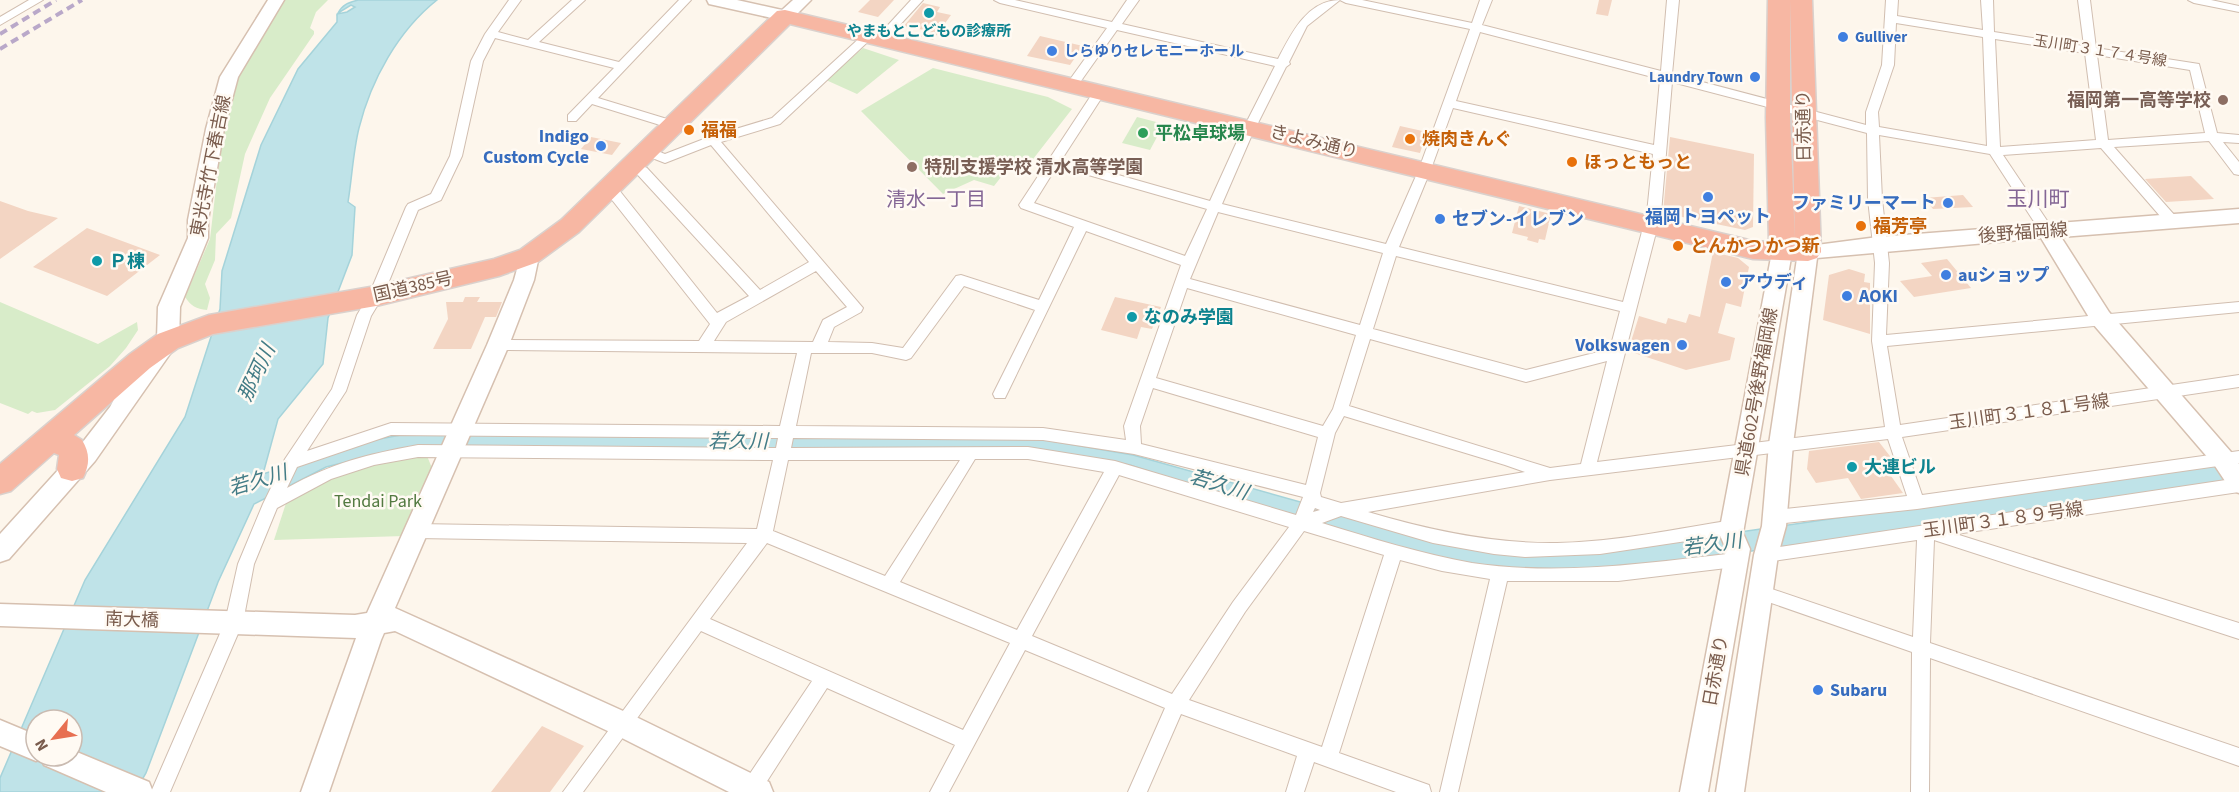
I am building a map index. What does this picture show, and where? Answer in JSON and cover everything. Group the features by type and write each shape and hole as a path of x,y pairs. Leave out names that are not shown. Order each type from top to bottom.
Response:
{"highway":[{"name":"日赤通り","path":"1779,0 1778,106 1782,252"},
{"name":"日赤通り","path":"1801,0 1808,252"},
{"name":"国道385号","path":"0,482 168,341 196,329 366,297 495,268 529,256 570,226 794,8"},
{"name":"きよみ通り","path":"794,8 874,38 1425,169 1753,250 1808,252"},
{"path":"51,438 72,448 74,454 72,470"}],"main road":[{"name":"東光寺竹下春吉線","path":"168,341 169,307 198,238 198,220 215,129 229,77 276,0"},
{"name":"きよみ通り","path":"715,0 794,8"},
{"name":"後野福岡線","path":"1808,252 1878,244 2239,216"},
{"path":"2047,231 2101,318 2166,392 2231,458 2239,483"},
{"name":"県道602号後野福岡線","path":"1734,542 1747,449 1782,252"},
{"name":"県道602号後野福岡線","path":"1766,555 1774,522 1781,444 1808,252"},
{"path":"315,792 368,640 498,345 524,280 529,256"},
{"path":"0,551 87,453 118,413 131,389 168,341"},
{"name":"日赤通り","path":"1694,792 1734,542"},
{"name":"日赤通り","path":"1730,792 1766,555"},
{"name":"南大橋","path":"0,615 355,627 396,619 622,724 756,790"},
{"path":"0,733 24,743"},
{"path":"82,768 139,792"}],"street":[{"path":"0,22 37,0"},
{"path":"160,792 227,623 246,564 272,502 290,466 339,391 364,315 366,297 413,207 436,197 456,156 477,61 491,34 515,0"},
{"path":"530,44 579,0"},
{"path":"572,118 685,0"},
{"path":"759,297 642,171 640,159 665,159 713,140 776,121 918,0"},
{"path":"999,0 1284,64"},
{"path":"1061,14 1070,0"},
{"path":"1072,85 1132,0"},
{"path":"1134,448 1132,426 1189,263 1213,206 1302,24 1334,0"},
{"path":"1346,0 1369,2 1475,27 1872,130 1994,151 2102,142 2212,137 2239,139"},
{"path":"1137,792 1176,704 1239,607 1302,523 1327,433 1340,409 1391,249 1425,169 1486,0"},
{"path":"1587,470 1654,213 1668,78 1673,0"},
{"path":"1892,0 1888,65 1872,112 1878,244 1882,263 1879,341 1893,432 1917,502"},
{"path":"1987,0 1994,151 2047,231"},
{"path":"2085,0 2102,142 2172,221"},
{"path":"2194,0 2239,9"},
{"name":"玉川町３１７４号線","path":"1891,19 2195,67 2212,137 2239,171"},
{"path":"491,34 621,66"},
{"path":"1100,91 1026,205 1189,263"},
{"path":"591,99 673,125"},
{"path":"1448,103 1660,151"},
{"path":"572,792 755,545 765,536 787,430 811,348 828,324 856,308 713,140"},
{"path":"1053,162 1213,206 1628,308"},
{"path":"610,188 717,323"},
{"path":"1000,394 1082,225"},
{"path":"703,346 721,318 819,263"},
{"path":"498,345 872,348 906,354 961,280 1043,307"},
{"path":"1183,282 1526,376 1616,353"},
{"path":"1879,341 2101,318 2239,307"},
{"path":"1148,381 1327,433"},
{"name":"玉川町３１８１号線","path":"1302,523 1337,510 1550,474 1893,432 2239,381"},
{"path":"1340,409 1550,474"},
{"path":"290,466 391,429 456,440 782,454 1028,453 1115,467 1394,551 1442,564 1500,574 1618,574 1734,542"},
{"path":"272,502 326,474 374,459 418,451 456,440 787,430 1043,434 1134,448 1311,497 1314,501 1337,510 1450,540 1517,549 1571,550 1734,542"},
{"path":"888,586 967,461 969,453"},
{"name":"玉川町３１８９号線","path":"1774,522 2231,458"},
{"path":"939,792 1115,467"},
{"name":"玉川町３１８９号線","path":"1766,555 2239,483"},
{"path":"416,531 765,536 1176,704 1422,792"},
{"path":"1923,791 1921,649 1926,531 2239,631"},
{"path":"1328,758 1394,551"},
{"path":"1449,792 1500,574"},
{"path":"1760,592 2239,757"},
{"path":"699,622 967,741"},
{"path":"756,790 824,679"},
{"path":"1295,792 1308,752"}],"green space":[{"path":"285,0 328,0 316,12 310,28 314,34 270,98 245,154 231,218 216,234 215,260 205,284 210,298 207,310 200,309 192,305 185,297 210,239 222,136 237,77"},
{"path":"863,48 899,60 857,94 826,80"},
{"path":"933,68 1048,97 1072,109 1023,172 1009,167 994,186 974,180 943,194 861,111"},
{"name":"平松卓球場","path":"1137,117 1164,124 1150,150 1122,143"},
{"path":"0,302 98,344 137,322 138,330 110,366 55,410 37,413 32,411 28,414 0,403"},
{"name":"Tendai Park","path":"427,456 432,468 404,536 274,540 287,500 330,477 373,464"}],"water":[{"path":"358,0 437,0 423,12 398,41 379,75 364,110 355,146 348,202 355,207 352,255 328,318 323,364 278,419 263,474 374,440 422,431 1028,437 1133,455 1425,537 1474,547 1698,538 2239,460 2239,482 1617,570 1473,567 1275,513 1130,465 1027,447 374,455 326,467 254,504 218,582 146,773 135,792 0,792 0,778 24,722 24,768 84,768 84,708 30,708 85,580 185,417 220,309 222,271 261,145 298,69 337,22 337,14 355,7 351,5 338,13 346,4"}],"building":[{"path":"870,0 894,0 878,17 858,12"},
{"path":"1599,0 1612,0 1608,16 1596,14"},
{"path":"923,3 940,7 937,12 951,15 933,40 919,36 924,30 904,26"},
{"name":"しらゆりセレモニーホール","path":"1040,36 1083,46 1070,65 1027,56"},
{"name":"焼肉きんぐ","path":"1400,126 1427,132 1420,153 1392,147"},
{"name":"Indigo Custom Cycle","path":"591,137 621,143 612,155 581,149"},
{"name":"福岡トヨペット","path":"1670,137 1754,154 1753,227 1745,230 1663,213"},
{"path":"2191,176 2214,199 2166,202 2145,179"},
{"name":"ファミリーマート","path":"1963,195 1973,207 1933,209 1924,198"},
{"path":"0,201 28,211 58,218 0,259"},
{"path":"1519,206 1551,214 1545,240 1539,239 1538,243 1527,240 1528,237 1512,233"},
{"name":"Ｐ棟","path":"87,228 160,255 107,296 33,267"},
{"name":"Volkswagen","path":"1713,252 1738,258 1749,267 1741,307 1726,303 1718,333 1735,338 1730,360 1686,370 1628,351 1639,316 1666,324 1668,318 1686,323 1689,314 1700,317"},
{"path":"1947,259 1971,288 1914,297 1900,281 1932,276 1921,263"},
{"name":"AOKI","path":"1849,269 1865,274 1864,282 1870,283 1870,334 1823,320 1829,275"},
{"path":"465,297 480,297 477,302 502,302 496,317 485,317 471,349 433,349 448,319 446,302 463,302"},
{"name":"なのみ学園","path":"1115,297 1161,307 1152,329 1141,327 1137,339 1101,330"},
{"name":"大連ビル","path":"1879,442 1893,460 1898,475 1891,476 1903,493 1861,499 1848,478 1816,483 1807,469 1809,451"},
{"path":"542,726 584,746 550,792 491,792"}],"railway":[{"path":"0,34 56,0"},
{"path":"0,49 82,0"}],"place":[{"name":"やまもとこどもの診療所","path":"929,13"},
{"name":"Gulliver","path":"1843,37"},
{"name":"しらゆりセレモニーホール","path":"1052,51"},
{"name":"Laundry Town","path":"1755,77"},
{"name":"福岡第一高等学校","path":"2223,100"},
{"name":"福福","path":"689,130"},
{"name":"平松卓球場","path":"1143,133"},
{"name":"焼肉きんぐ","path":"1410,139"},
{"name":"Indigo Custom Cycle","path":"601,146"},
{"name":"ほっともっと","path":"1572,162"},
{"name":"特別支援学校 清水高等学園","path":"912,167"},
{"name":"福岡トヨペット","path":"1708,197"},
{"name":"ファミリーマート","path":"1948,203"},
{"name":"セブン-イレブン","path":"1440,219"},
{"name":"福芳亭","path":"1861,226"},
{"name":"とんかつ かつ新","path":"1678,246"},
{"name":"Ｐ棟","path":"97,261"},
{"name":"auショップ","path":"1946,275"},
{"name":"アウディ","path":"1726,282"},
{"name":"AOKI","path":"1847,296"},
{"name":"なのみ学園","path":"1132,317"},
{"name":"Volkswagen","path":"1682,345"},
{"name":"大連ビル","path":"1852,467"},
{"name":"Subaru","path":"1818,690"}],"district":[{"name":"玉川町","path":"2038,199"},
{"name":"清水一丁目","path":"936,200"}],"water label":[{"name":"那珂川","path":"257,373"},
{"name":"若久川","path":"738,442"},
{"name":"若久川","path":"258,481"},
{"name":"若久川","path":"1219,485"},
{"name":"若久川","path":"1712,545"}]}
